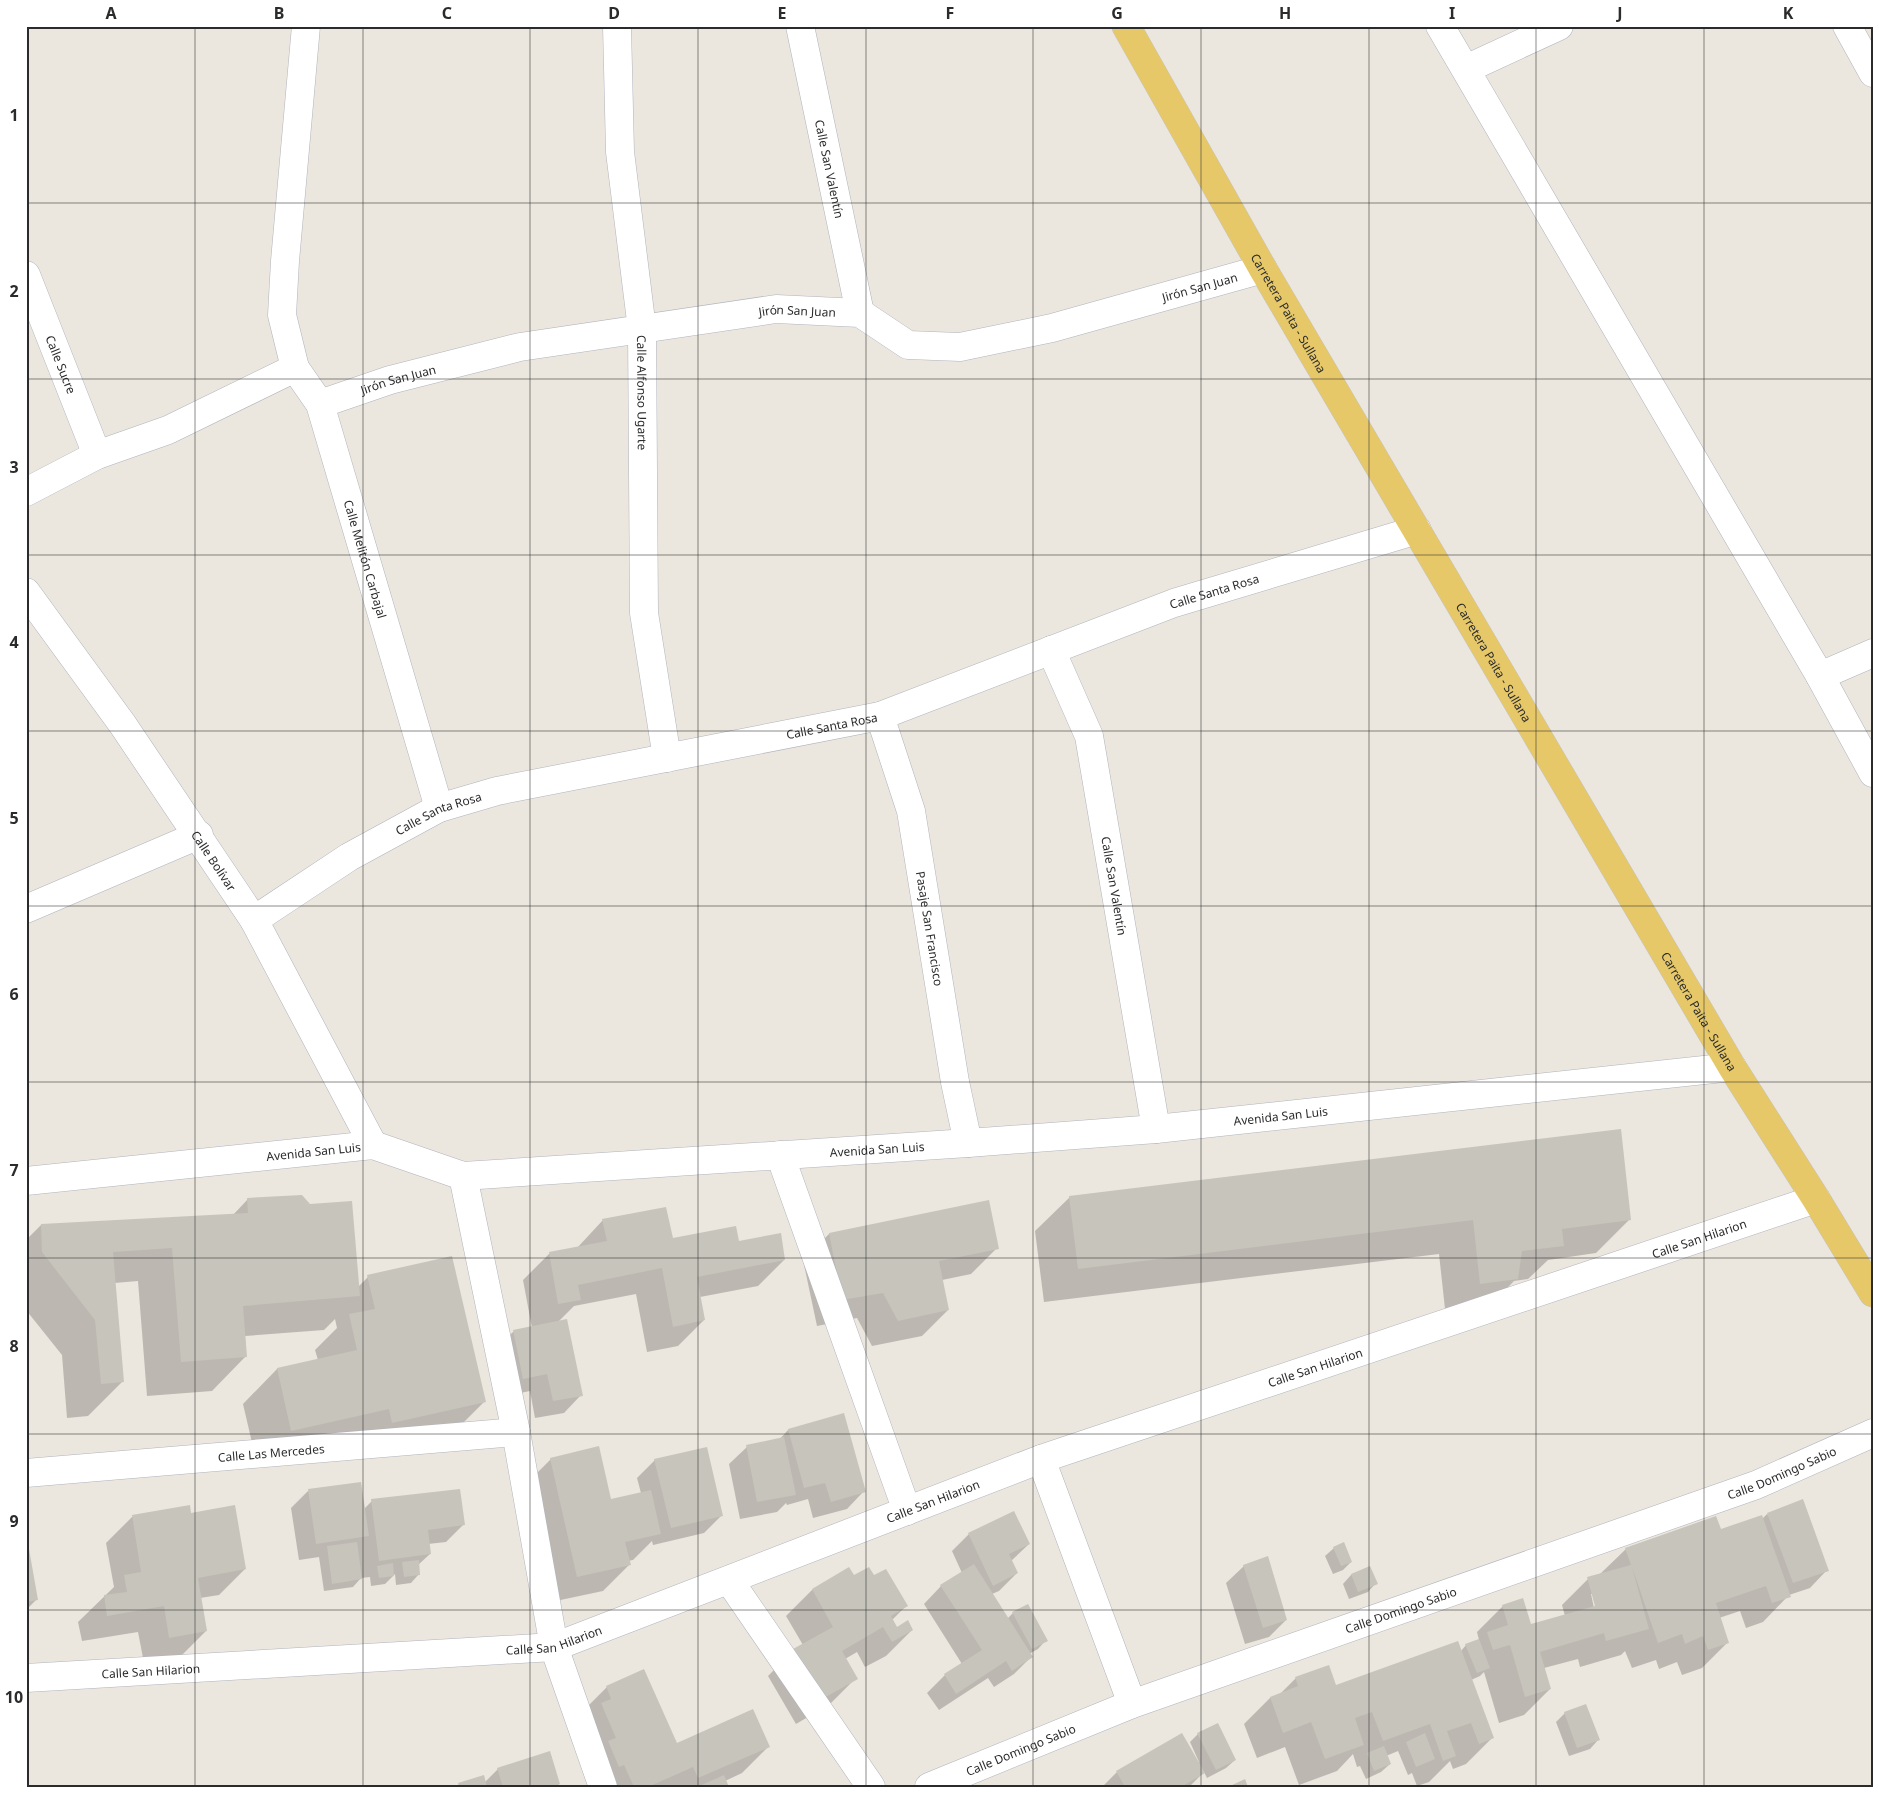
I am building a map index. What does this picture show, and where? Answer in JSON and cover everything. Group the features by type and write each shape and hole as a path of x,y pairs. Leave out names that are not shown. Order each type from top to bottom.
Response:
{"main road":[{"name":"Carretera Paita - Sullana","path":"1126,26 1264,269 1732,1067 1816,1198 1873,1293"}],"street":[{"name":"Calle Melitón Carbajal","path":"306,26 282,315 295,368 320,404 439,808"},
{"name":"Calle Alfonso Ugarte","path":"617,26 620,152 642,329 644,613 667,758"},
{"name":"Calle San Valentín","path":"800,26 860,313"},
{"path":"1440,26 1820,676 1873,773"},
{"path":"1466,69 1558,26"},
{"path":"1847,26 1873,73"},
{"name":"Jirón San Juan","path":"320,404 390,380 520,347 776,309 860,313 908,346 960,347 1052,328 1264,269"},
{"name":"Calle Sucre","path":"26,275 97,454"},
{"path":"26,492 97,454 168,430 295,368"},
{"name":"Calle Santa Rosa","path":"254,920 349,857 439,808 497,790 880,716 1174,603 1417,530"},
{"name":"Calle Bolívar","path":"26,592 123,724 199,835 254,920 373,1145"},
{"name":"Calle San Valentín","path":"1051,650 1089,736 1156,1129"},
{"path":"1820,676 1873,653"},
{"name":"Pasaje San Francisco","path":"880,716 911,811 954,1082 968,1143"},
{"path":"26,909 199,835"},
{"name":"Avenida San Luis","path":"26,1181 373,1145 463,1176 968,1143 1156,1129 1732,1067"},
{"path":"780,1155 907,1511"},
{"path":"463,1176 516,1432 554,1647 603,1787"},
{"name":"Calle San Hilarion","path":"26,1678 554,1647 1041,1459 1816,1198"},
{"name":"Calle Las Mercedes","path":"26,1473 516,1432"},
{"name":"Calle Domingo Sabio","path":"929,1787 1132,1704 1756,1485 1873,1434"},
{"path":"1041,1459 1132,1704"},
{"path":"729,1580 871,1787"}],"building":[{"path":"1621,1129 1631,1220 1562,1229 1564,1246 1522,1251 1518,1279 1480,1284 1473,1220 1078,1269 1069,1196"},
{"path":"302,1195 310,1204 352,1201 360,1296 243,1306 247,1357 181,1362 172,1248 113,1252 124,1382 101,1384 95,1320 42,1252 41,1224 248,1213 247,1198"},
{"path":"989,1200 999,1249 939,1261 949,1310 898,1321 883,1293 842,1300 829,1233"},
{"path":"666,1207 673,1238 736,1226 739,1241 781,1233 785,1260 697,1277 705,1320 673,1327 662,1268 578,1285 581,1300 558,1304 549,1252 607,1241 602,1219"},
{"path":"452,1256 486,1402 392,1423 389,1409 291,1431 277,1368 357,1350 349,1314 375,1309 367,1275"},
{"path":"567,1319 583,1396 553,1401 547,1374 523,1379 513,1330"},
{"path":"844,1413 866,1492 831,1502 825,1483 804,1488 788,1429"},
{"path":"784,1437 796,1495 757,1502 746,1445"},
{"path":"599,1446 611,1499 651,1490 661,1534 625,1542 631,1565 577,1577 550,1458"},
{"path":"707,1447 723,1516 671,1528 654,1459"},
{"path":"361,1482 369,1536 316,1544 308,1489"},
{"path":"460,1489 465,1525 428,1530 431,1554 379,1561 371,1499"},
{"path":"1803,1499 1829,1571 1793,1583 1767,1513"},
{"path":"190,1505 191,1513 235,1505 246,1569 198,1578 207,1631 169,1638 164,1606 107,1616 104,1595 127,1592 124,1575 141,1572 132,1515"},
{"path":"1014,1511 1030,1544 1009,1554 1018,1573 993,1586 968,1533"},
{"path":"1762,1515 1791,1597 1772,1603 1766,1586 1716,1603 1729,1643 1708,1650 1703,1636 1685,1644 1682,1634 1658,1643 1632,1567 1649,1629 1606,1641 1604,1633 1540,1652 1551,1689 1525,1697 1510,1645 1493,1650 1487,1632 1508,1625 1502,1605 1523,1598 1531,1624 1595,1606 1587,1577 1631,1565 1625,1548 1716,1516 1721,1529"},
{"path":"26,1532 38,1600 26,1602"},
{"path":"357,1542 362,1579 332,1584 327,1546"},
{"path":"1344,1542 1352,1562 1341,1566 1333,1547"},
{"path":"1268,1556 1287,1620 1263,1628 1243,1565"},
{"path":"419,1560 420,1575 404,1577 402,1562"},
{"path":"393,1563 394,1576 379,1578 377,1566"},
{"path":"974,1564 1033,1657 1012,1671 1006,1661 956,1694 944,1674 982,1650 940,1585"},
{"path":"1370,1566 1378,1584 1358,1592 1351,1574"},
{"path":"849,1567 854,1575 869,1567 874,1575 886,1569 908,1606 891,1616 897,1627 908,1620 913,1630 892,1642 883,1627 842,1651 858,1679 822,1699 793,1649 833,1627 812,1589"},
{"path":"1028,1604 1048,1641 1032,1649 1012,1612"},
{"path":"1479,1639 1490,1668 1477,1673 1465,1644"},
{"path":"1458,1641 1494,1738 1479,1744 1471,1723 1447,1731 1456,1756 1443,1761 1430,1724 1383,1741 1372,1712 1355,1718 1364,1745 1325,1759 1311,1722 1283,1733 1270,1697 1298,1686 1295,1677 1329,1665 1336,1685"},
{"path":"644,1669 677,1743 753,1709 770,1747 698,1778 693,1767 648,1787 634,1787 624,1765 619,1767 608,1741 616,1738 601,1703 611,1699 606,1686"},
{"path":"1586,1704 1600,1740 1577,1748 1564,1712"},
{"path":"1218,1723 1236,1760 1216,1770 1197,1733"},
{"path":"1182,1733 1205,1773 1181,1787 1125,1787 1116,1771"},
{"path":"1425,1733 1435,1759 1416,1767 1406,1742"},
{"path":"1384,1746 1391,1764 1374,1771 1367,1753"},
{"path":"550,1751 560,1784 552,1787 503,1787 497,1768"},
{"path":"484,1775 487,1787 460,1787 458,1783"},
{"path":"724,1775 729,1787 697,1787"},
{"path":"1245,1779 1248,1787 1228,1787"}]}
